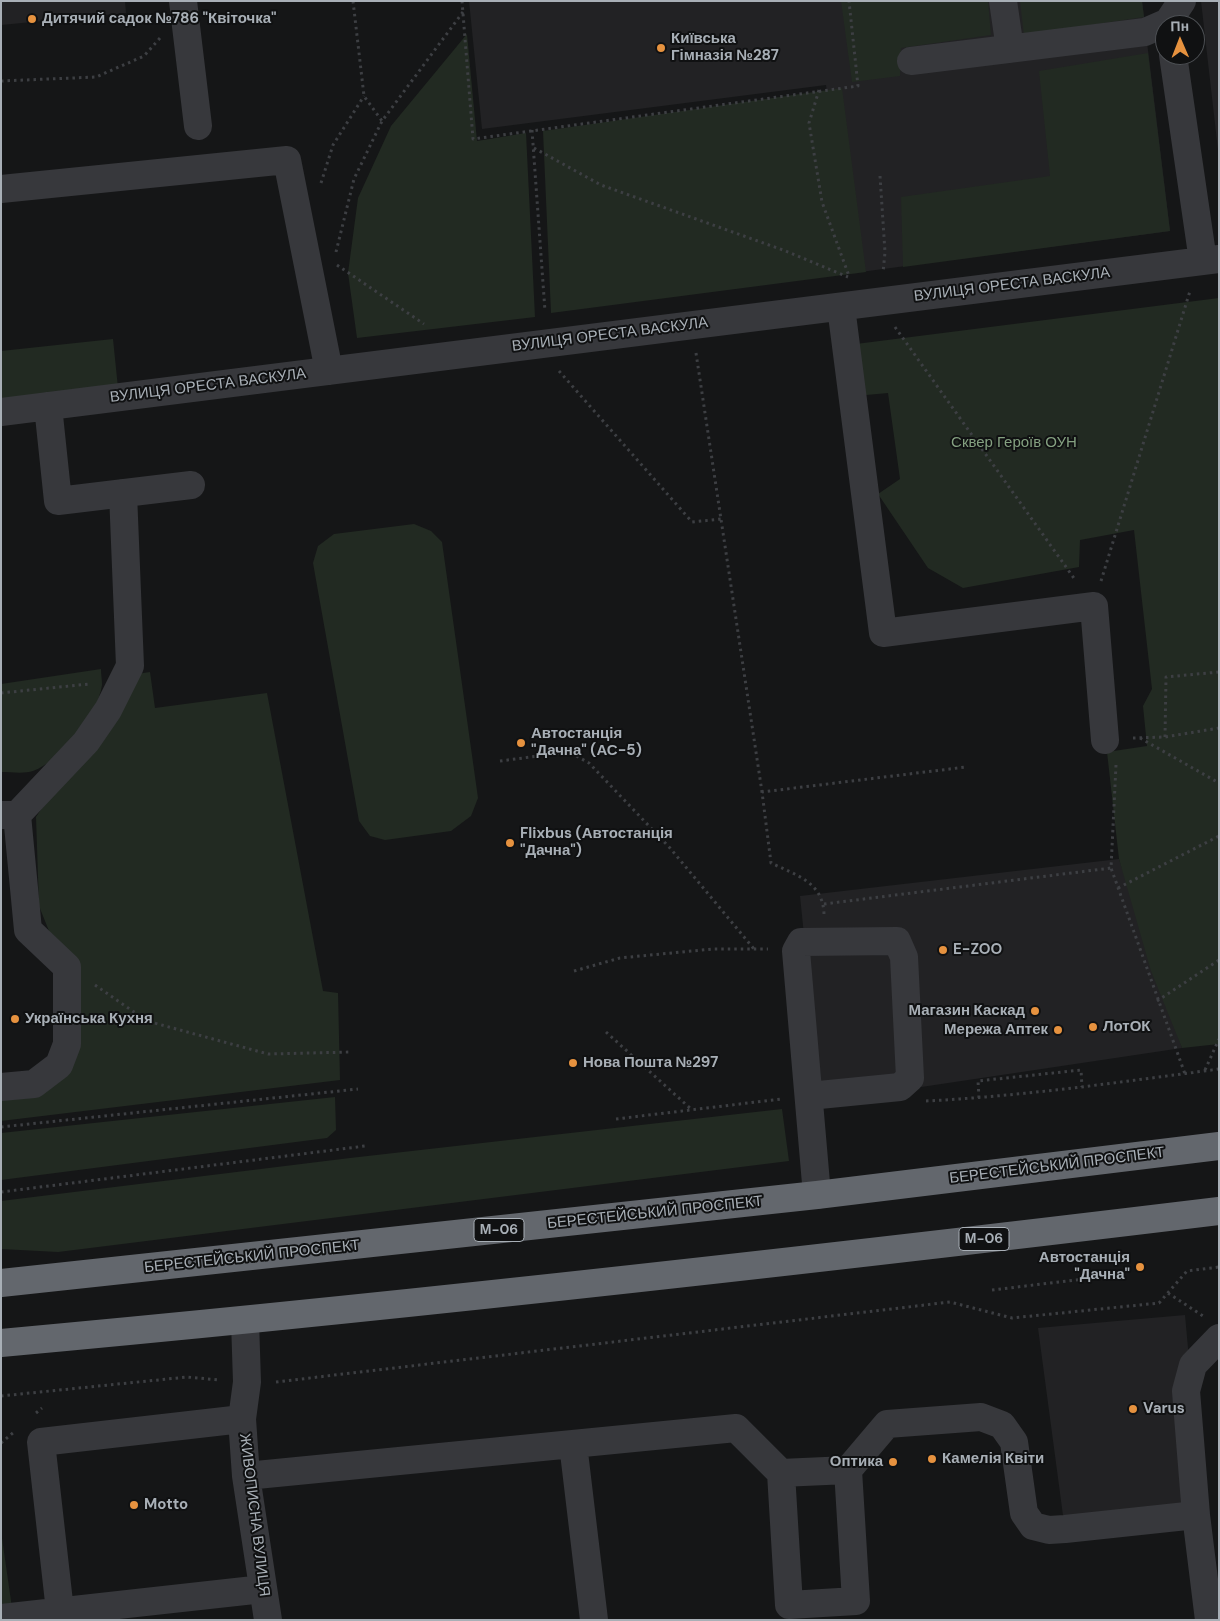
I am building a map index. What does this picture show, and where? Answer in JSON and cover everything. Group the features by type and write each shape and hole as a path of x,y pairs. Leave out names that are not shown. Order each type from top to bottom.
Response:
{"highway":[{"name":"БЕРЕСТЕЙСЬКИЙ ПРОСПЕКТ","path":"1,1283 817,1194 1219,1146"},
{"name":"М-06","path":"1,1343 245,1321 750,1267 1219,1211"}],"street":[{"path":"1003,1 1010,49"},
{"path":"183,6 198,126"},
{"path":"912,61 1145,32 1171,12"},
{"path":"1175,65 1205,268"},
{"path":"5,193 287,160 328,371"},
{"name":"ВУЛИЦЯ ОРЕСТА ВАСКУЛА","path":"1,412 841,306 1205,268"},
{"path":"841,306 883,632 1094,606 1111,739"},
{"path":"48,406 58,501 191,485"},
{"path":"1,1087 34,1084 59,1065 67,1044 67,966 28,930 9,815 86,742 108,710 130,666 123,493"},
{"path":"809,1096 900,1087 910,1078 912,1070 904,957 897,941 801,942 796,950 817,1194"},
{"name":"ЖИВОПИСНА ВУЛИЦЯ","path":"245,1321 247,1382 242,1419 246,1476 268,1620"},
{"path":"1209,1620 1196,1515 1186,1392 1193,1365 1211,1327"},
{"path":"246,1476 736,1428 781,1473 789,1605 856,1601 848,1470 888,1424 981,1417 1002,1425 1014,1442 1024,1513 1033,1526 1049,1530 1065,1530 1196,1515"},
{"path":"60,1611 41,1442 242,1419"},
{"path":"573,1444 594,1620"},
{"path":"781,1473 848,1470"},
{"path":"1,1618 263,1589"}],"path":[{"path":"353,1 364,96 382,121"},
{"path":"462,1 473,139 858,86 849,1"},
{"path":"1,81 96,78 144,56 183,6"},
{"path":"336,272 336,248 354,179 382,121 463,12"},
{"path":"534,148 601,185 784,250 851,278 847,274 822,202 809,123 819,90"},
{"path":"318,192 333,145 364,96"},
{"path":"532,130 545,311"},
{"path":"880,176 884,252 882,274"},
{"path":"303,238 336,264 424,324"},
{"path":"1094,606 1205,268"},
{"path":"894,325 1094,606"},
{"path":"696,352 771,862 812,883 823,904 824,942"},
{"path":"556,368 692,522 721,519"},
{"path":"1164,736 1166,677 1219,672"},
{"path":"1,693 122,681"},
{"path":"1185,1074 1111,868 1111,739 1164,736 1219,728"},
{"path":"1139,738 1219,783"},
{"path":"500,761 569,752 589,763 670,848 754,949"},
{"path":"762,792 966,768"},
{"path":"1118,888 1219,836"},
{"path":"823,904 1111,868"},
{"path":"574,971 620,958 713,949 796,950"},
{"path":"1157,1000 1219,960"},
{"path":"67,966 147,1021 268,1054 351,1052"},
{"path":"606,1032 692,1110"},
{"path":"1205,1070 1219,1039"},
{"path":"900,1087 901,1102 979,1098 1219,1069"},
{"path":"979,1098 978,1081 987,1080 1081,1070 1082,1087"},
{"path":"1,1126 358,1089"},
{"path":"616,1119 809,1096"},
{"path":"1,1192 365,1146"},
{"path":"270,1383 950,1302 1012,1318 1159,1303 1187,1271 1219,1267"},
{"path":"992,1290 1110,1276"},
{"path":"1168,1293 1211,1327"},
{"path":"1,1396 188,1377"}],"shaded area":[{"name":"Дитячий садок №786 \"Квіточка\"","path":"1,1 125,1 126,13 1,25"},
{"path":"469,1 1142,1 1170,231 853,273 826,85 482,129"},
{"path":"1201,1 1219,1 1219,159 1205,36 1205,15 1203,15"},
{"path":"1119,859 1182,1048 821,1102 800,896"},
{"path":"1185,1315 1204,1524 1066,1538 1038,1328"}],"green space":[{"path":"841,1 988,1 991,35 901,48 900,76 852,82"},
{"path":"1020,1 1142,1 1144,17 1024,35"},
{"path":"467,34 477,141 526,133 535,317 357,338 348,273 358,198 391,126"},
{"path":"1148,53 1170,231 903,267 901,197 1050,176 1039,71"},
{"path":"842,88 866,272 551,313 543,131"},
{"name":"Сквер Героїв ОУН","path":"1219,298 1219,1044 1182,1048 1151,971 1119,859 1107,752 1147,746 1143,706 1152,689 1134,530 1080,540 1079,567 963,588 928,568 878,494 900,479 888,393 866,395 848,345"},
{"path":"113,339 118,388 1,402 1,351"},
{"path":"414,524 431,531 442,542 478,798 471,816 451,831 385,840 370,836 359,821 313,563 318,546 334,534"},
{"path":"101,669 102,685 99,697 86,722 66,747 44,766 33,771 22,773 1,772 1,684"},
{"path":"150,672 155,708 267,693 323,991 338,993 340,1080 1,1121 1,1094 66,1071 49,931 39,906 36,817 130,675"},
{"path":"335,1097 336,1130 327,1138 1,1180 1,1133"},
{"path":"782,1109 789,1161 58,1252 1,1249 1,1201 350,1158"},
{"path":"1,1531 12,1608 1,1609"}],"place":[{"name":"Дитячий садок №786 \"Квіточка\"","path":"32,19"},
{"name":"Київська Гімназія №287","path":"661,48"},
{"name":"Автостанція \"Дачна\" (АС-5)","path":"521,743"},
{"name":"Flixbus (Автостанція \"Дачна\")","path":"510,843"},
{"name":"E-ZOO","path":"943,950"},
{"name":"Магазин Каскад","path":"1035,1011"},
{"name":"Українська Кухня","path":"15,1019"},
{"name":"ЛотОК","path":"1093,1027"},
{"name":"Мережа Аптек","path":"1058,1030"},
{"name":"Нова Пошта №297","path":"573,1063"},
{"name":"Автостанція \"Дачна\"","path":"1140,1267"},
{"name":"Varus","path":"1133,1409"},
{"name":"Камелія Квіти","path":"932,1459"},
{"name":"Оптика","path":"893,1462"},
{"name":"Motto","path":"134,1505"}]}
